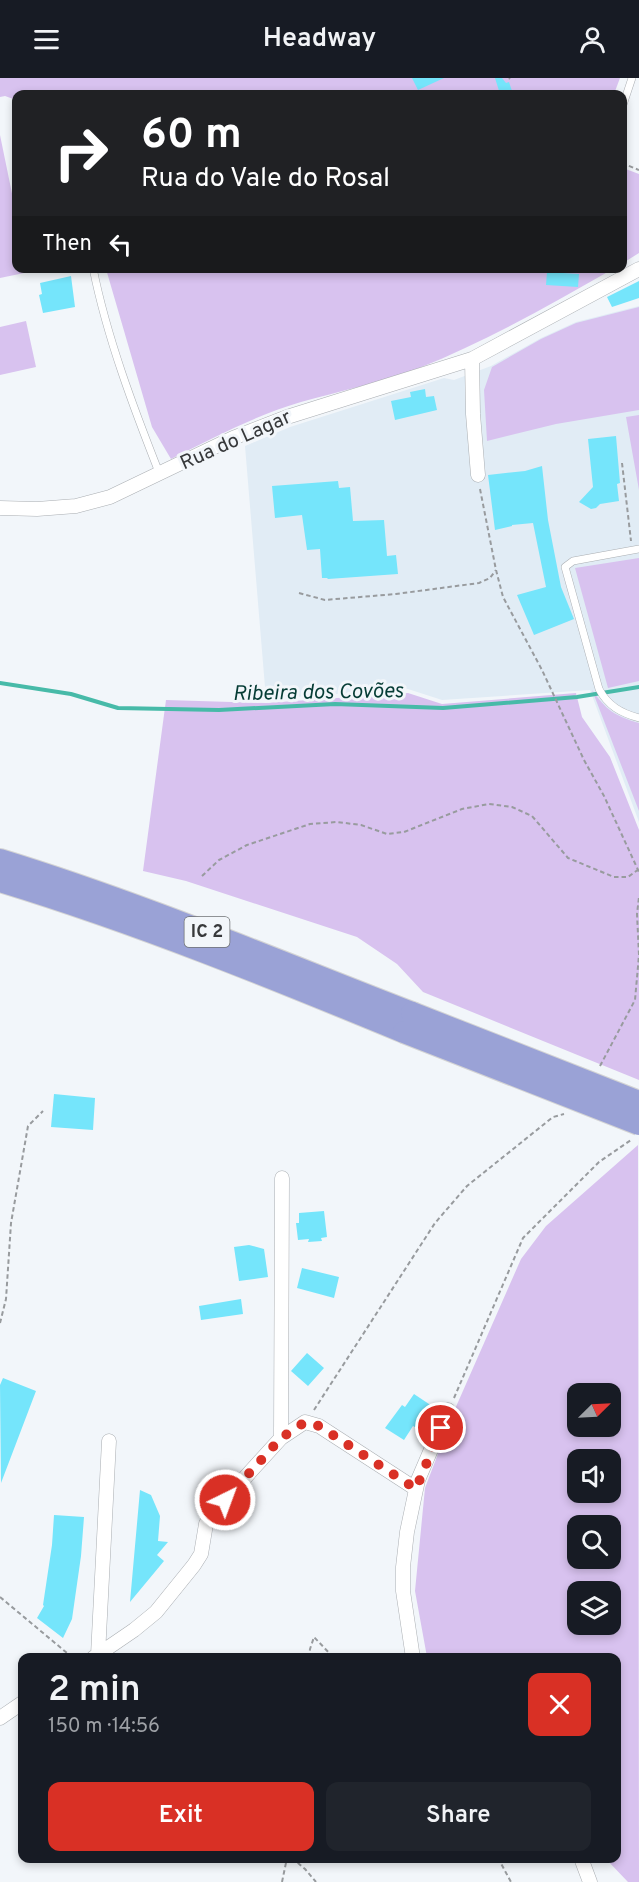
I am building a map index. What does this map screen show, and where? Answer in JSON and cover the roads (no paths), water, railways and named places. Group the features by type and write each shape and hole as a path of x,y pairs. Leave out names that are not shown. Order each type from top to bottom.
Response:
{"highway":[{"name":"IC 2","path":"0,860 71,882 246,946 635,1132"},
{"name":"IC 2","path":"0,881 70,902 242,965 639,1102"}],"street":[{"name":"Rua do Lagar","path":"0,508 38,510 76,506 110,497 233,438 287,417 472,359 639,268"},
{"path":"472,359 473,414 478,475"},
{"path":"281,1438 282,1178"},
{"path":"412,1653 403,1591 407,1532 416,1489 448,1410"},
{"path":"100,1653 156,1612 201,1554 206,1524 211,1515 281,1438 305,1422 319,1426 416,1489"},
{"path":"96,1653 109,1442"},
{"path":"0,1718 18,1706"},
{"path":"583,1863 590,1882"}],"lane":[{"path":"627,93 632,78"},
{"path":"94,273 112,339 160,475"},
{"path":"636,549 573,561 565,567 599,689 604,699 621,714 639,718"}],"waterway":[{"name":"Ribeira dos Covões","path":"0,683 71,694 118,708 219,710 335,704 443,708 577,697 639,687"}]}
